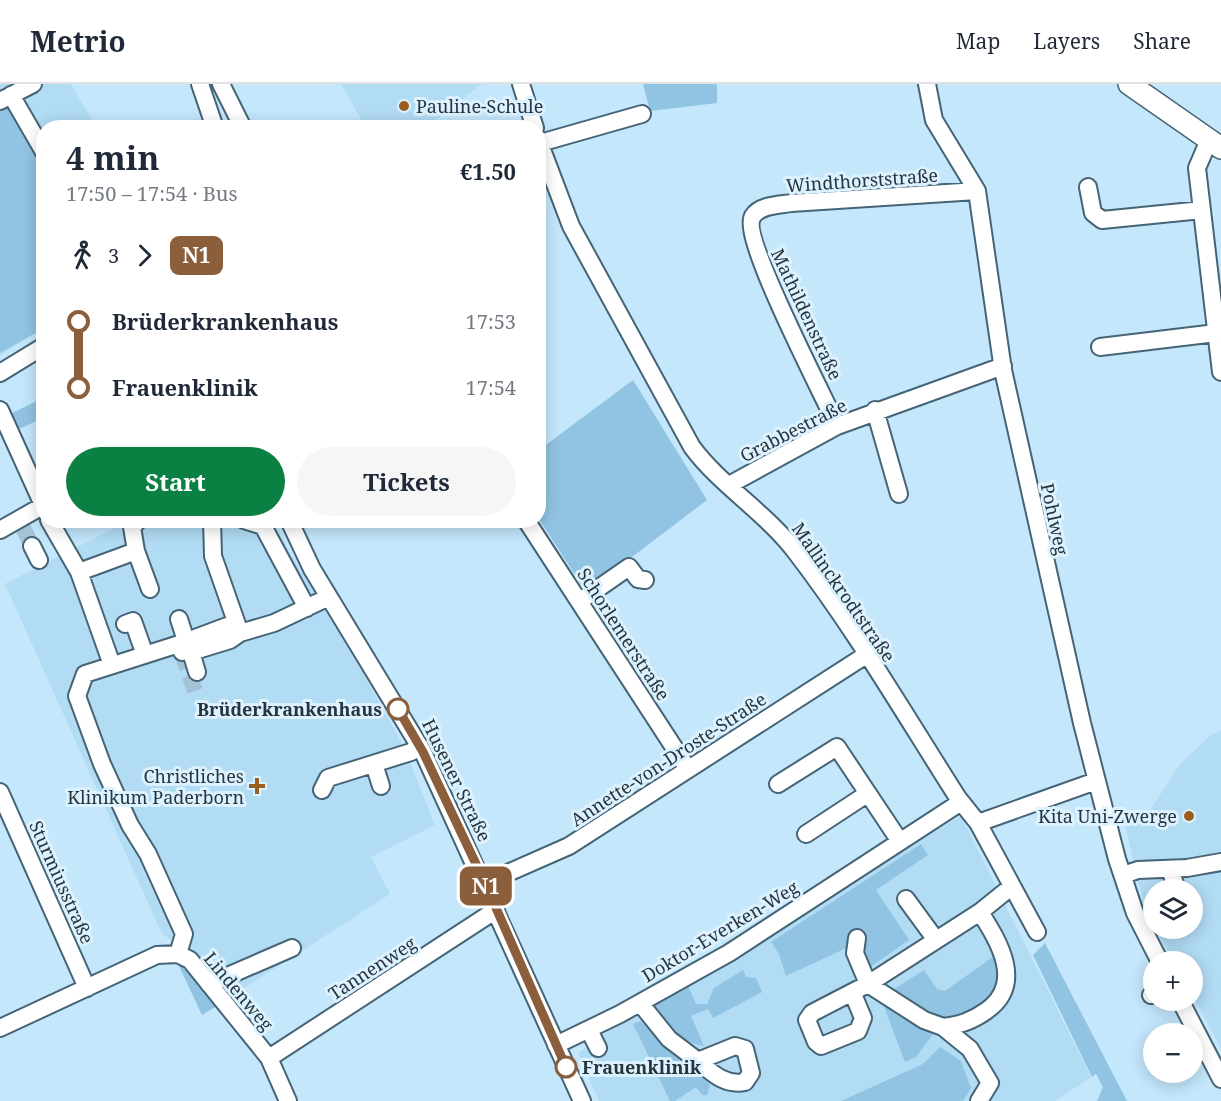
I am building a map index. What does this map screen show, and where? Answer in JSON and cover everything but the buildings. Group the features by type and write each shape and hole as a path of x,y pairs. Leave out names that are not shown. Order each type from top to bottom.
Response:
{"main road":[{"path":"1129,84 1215,144"}],"street":[{"path":"33,84 5,98 36,141"},
{"path":"200,84 212,120"},
{"path":"221,84 239,120"},
{"name":"Mallinckrodtstraße","path":"521,84 533,120"},
{"name":"Pohlweg","path":"927,84 934,120 977,191 1003,366 1045,563 1096,782 1135,913 1154,951"},
{"path":"546,134 642,114"},
{"path":"1215,144 1197,168 1221,372"},
{"name":"Mallinckrodtstraße","path":"546,158 567,216 598,279 692,447 704,463 767,519 794,550 866,655 961,802 978,823 1036,932"},
{"path":"1088,187 1093,213 1102,220 1202,210"},
{"name":"Windthorststraße","path":"752,216 766,207 791,203 977,191"},
{"name":"Mathildenstraße","path":"752,216 750,224 762,265 837,426"},
{"path":"1100,347 1216,333"},
{"path":"0,373 36,351"},
{"name":"Grabbestraße","path":"729,485 837,426 875,410 1003,366"},
{"path":"0,410 36,490"},
{"name":"Grabbestraße","path":"875,410 899,495"},
{"path":"0,530 20,524 36,511"},
{"path":"54,528 79,572 112,665"},
{"path":"132,528 136,551 150,589"},
{"path":"212,528 213,556 240,633"},
{"path":"264,528 307,608"},
{"name":"Husener Straße","path":"292,528 300,548 329,597 425,748 582,1101"},
{"name":"Schorlemerstraße","path":"531,528 688,769"},
{"path":"79,572 136,551"},
{"path":"580,601 629,567 638,579 645,580"},
{"path":"197,672 191,652 274,623 329,597"},
{"path":"178,619 183,646"},
{"path":"125,624 133,621 145,655"},
{"path":"178,954 184,933 148,854 130,825 102,764 77,696 85,674 183,646 227,626 240,633"},
{"name":"Annette-von-Droste-Straße","path":"485,883 569,846 866,655"},
{"path":"778,784 837,747 899,840"},
{"path":"322,790 328,778 425,748"},
{"path":"374,764 381,786"},
{"path":"978,823 1096,782"},
{"name":"Sturmiusstraße","path":"0,792 87,988"},
{"path":"806,834 867,794"},
{"name":"Doktor-Everken-Weg","path":"556,1045 644,1001 729,953 899,840 961,802"},
{"path":"1122,875 1138,870 1170,869 1221,861"},
{"path":"1170,869 1173,879"},
{"path":"853,994 980,912 1011,887"},
{"path":"906,899 936,940"},
{"name":"Tannenweg","path":"269,1058 496,910"},
{"path":"943,1027 960,1025 975,1019 991,1007 1006,987 1007,966 997,938 980,912"},
{"path":"857,938 855,953 868,984 924,1020 943,1027 970,1049 990,1083 979,1101"},
{"path":"209,984 292,948"},
{"name":"Lindenweg","path":"0,1028 157,955 178,954 190,960 269,1058 288,1101"},
{"path":"644,1001 669,1038 698,1061"},
{"path":"1186,1011 1221,1079"},
{"path":"589,1030 598,1048"}],"shaded area":[{"path":"0,84 71,84 92,120 36,120 36,333 0,355"},
{"name":"Pauline-Schule","path":"341,84 482,84 436,120 361,120"},
{"path":"643,84 717,84 717,103 650,111"},
{"path":"0,104 15,107 36,149 36,333 0,353"},
{"path":"633,380 707,500 586,592 545,528 546,445"},
{"path":"36,401 36,421 17,430 10,414"},
{"name":"Christliches Klinikum Paderborn","path":"114,528 275,528 363,673 404,747 435,825 371,857 390,894 229,998 195,955 162,934 5,584"},
{"path":"1221,730 1221,1049 1201,1011 1203,1011 1203,951 1168,951 1162,939 1203,939 1203,879 1143,879 1143,899 1124,818 1148,813 1181,763 1210,736"},
{"path":"961,816 1091,1077 1055,1101 599,1101 578,1053 652,1000"},
{"path":"921,844 928,855 876,890 909,940 866,970 855,944 786,976 779,954 771,942"},
{"path":"1045,943 1127,1101 1097,1101 1103,1087 1096,1074 1092,1077 1033,955"},
{"path":"997,954 1001,984 990,1004 943,1023 888,993 924,970 937,989 945,991"},
{"path":"178,964 184,965 217,1006 202,1015"},
{"path":"743,970 746,977 756,978 762,992 713,1018 708,1009 691,1016 704,1046 680,1037 661,1018 654,1002 687,983 696,1004 707,1004 714,988"},
{"path":"882,1001 934,1033 916,1057 905,1062"},
{"path":"641,1021 677,1058 710,1084 707,1095 702,1095 696,1087 675,1101 670,1101 633,1024"},
{"path":"940,1047 961,1061 971,1088 963,1101 841,1101 923,1064"}],"tunnel":[{"path":"23,528 32,546"},
{"path":"182,653 196,694"}],"bus line":[{"name":"N1","path":"398,709 423,752 485,883 566,1067"}],"place":[{"name":"Pauline-Schule","path":"404,106"},
{"name":"Brüderkrankenhaus","path":"398,709"},
{"name":"Christliches Klinikum Paderborn","path":"257,786"},
{"name":"Kita Uni-Zwerge","path":"1189,816"},
{"name":"Frauenklinik","path":"566,1067"}]}
